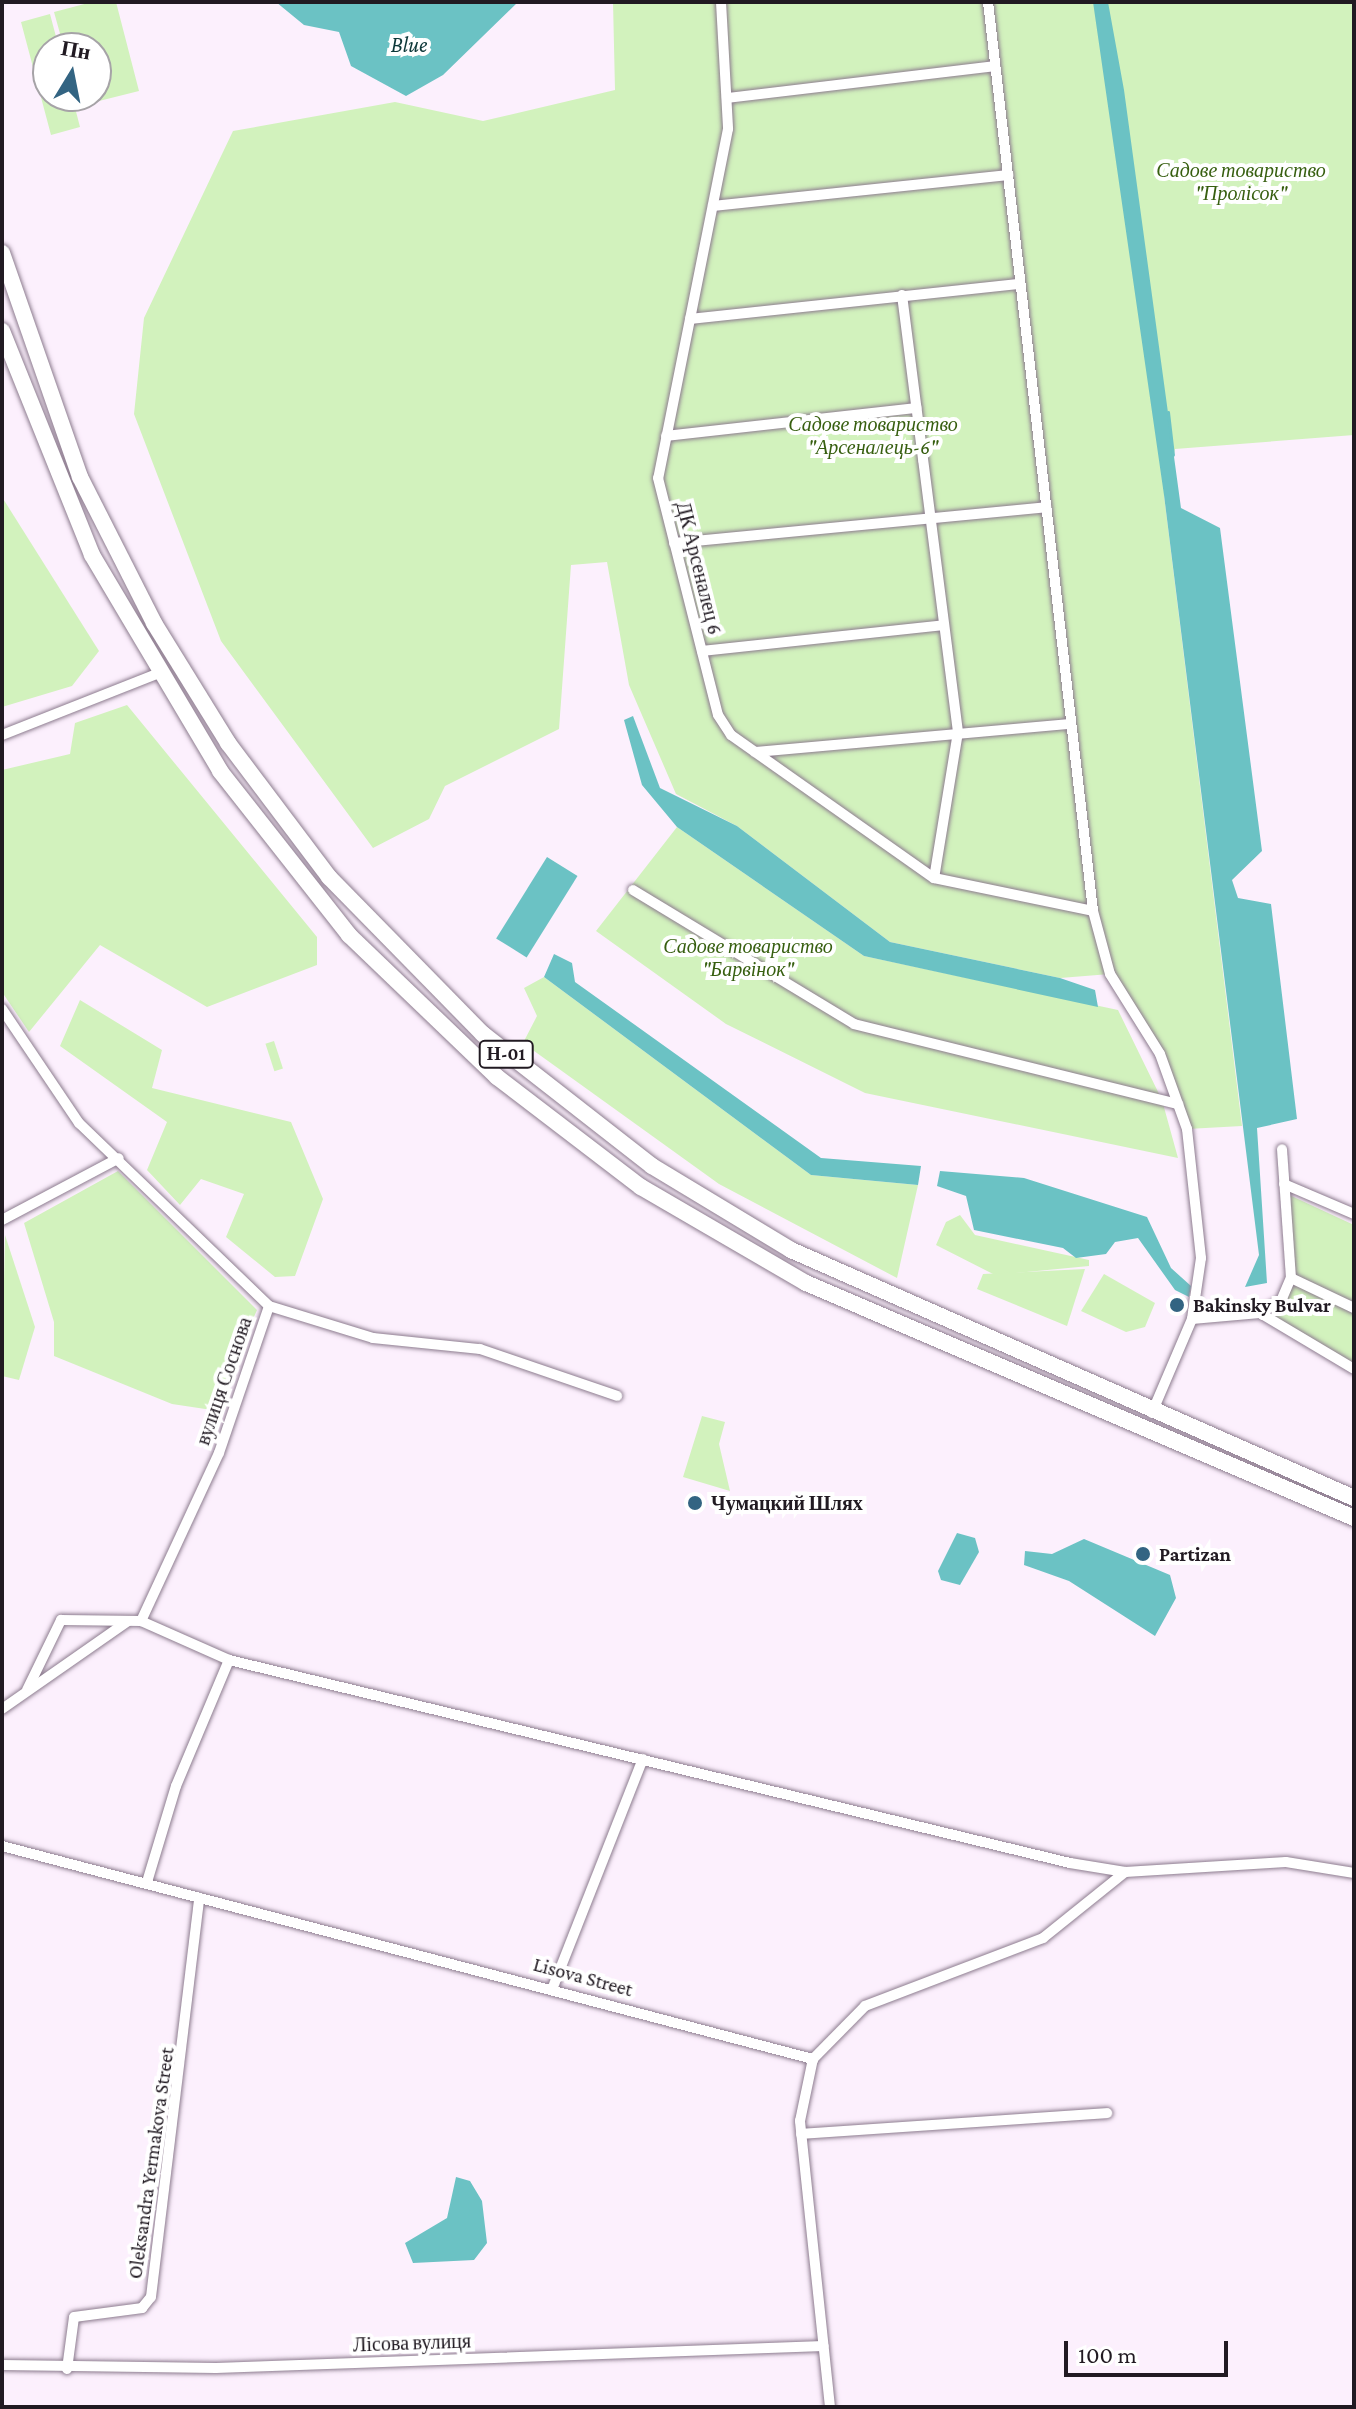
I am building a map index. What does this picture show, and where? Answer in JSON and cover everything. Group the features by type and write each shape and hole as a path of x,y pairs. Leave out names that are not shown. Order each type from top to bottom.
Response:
{"main road":[{"name":"Н-01","path":"2,253 80,477 154,623 228,743 329,877 398,953 542,1085 698,1196 839,1274 1152,1413 1354,1498"},
{"name":"Н-01","path":"2,331 64,496 157,674 272,842 389,977 497,1077 641,1187 889,1323 1354,1518"}],"street":[{"name":"ДК Арсеналец 6","path":"721,2 728,129 658,478 718,715 755,752 934,878 1093,911"},
{"path":"988,2 1093,911 1110,974 1160,1054 1178,1104 1201,1258 1192,1319 1152,1413"},
{"path":"727,98 995,66"},
{"path":"713,206 1008,175"},
{"path":"690,319 1020,284"},
{"path":"902,295 958,732 934,878"},
{"path":"666,436 916,408"},
{"path":"674,543 930,515 1046,507"},
{"path":"702,651 944,625"},
{"path":"2,735 157,674"},
{"path":"755,752 1071,724"},
{"path":"633,890 854,1024 1178,1104"},
{"path":"2,1009 79,1123 119,1158 269,1306"},
{"path":"1192,1319 1260,1313 1281,1301 1291,1278 1282,1149"},
{"path":"2,1220 119,1158"},
{"path":"1284,1184 1354,1214"},
{"path":"1291,1278 1354,1308"},
{"name":"вулиця Соснова","path":"136,1621 219,1453 269,1306 373,1338 480,1349 617,1396"},
{"path":"1260,1313 1354,1369"},
{"path":"27,1690 61,1620 136,1621 229,1660 1125,1872 1246,1861 1354,1873"},
{"path":"2,1709 136,1621"},
{"path":"147,1882 176,1786 229,1660"},
{"path":"553,1987 643,1759"},
{"name":"Lisova Street","path":"2,1846 553,1987 813,2059"},
{"path":"830,2407 801,2134 803,2084 813,2059 865,2006 1043,1938 1125,1872"},
{"name":"Oleksandra Yermakova Street","path":"67,2369 74,2317 142,2308 151,2297 199,1898"},
{"path":"801,2134 1107,2113"},
{"name":"Лісова вулиця","path":"2,2365 67,2369 824,2346"}],"green space":[{"path":"92,2 116,2 139,91 112,98 112,32 60,32 54,12"},
{"path":"613,2 1354,2 1354,435 1175,449 1164,495 1242,1126 1187,1129 1160,1054 1110,974 1060,978 890,942 737,826 676,794 629,685 607,562 571,565 559,729 445,786 429,819 373,848 221,641 134,414 144,318 233,131 395,102 483,121 615,90"},
{"path":"50,14 55,32 32,32 32,63 21,22"},
{"path":"45,112 76,112 80,127 51,135"},
{"path":"2,497 99,651 72,686 2,707"},
{"path":"127,705 317,937 317,965 207,1007 100,945 29,1032 2,992 2,770 70,754 75,723"},
{"name":"Садове товариство \"Барвінок\"","path":"677,827 864,956 1118,1010 1162,1100 1178,1158 865,1093 726,1024 596,931"},
{"path":"544,977 811,1175 918,1185 897,1278 719,1184 523,1043 537,1016 524,988"},
{"path":"80,1000 162,1050 152,1088 291,1122 323,1199 295,1276 275,1277 226,1237 244,1194 201,1179 180,1205 147,1170 167,1122 60,1046"},
{"path":"274,1041 283,1069 274,1071 265,1044"},
{"path":"118,1171 257,1310 212,1410 172,1404 54,1356 54,1322 24,1223"},
{"path":"1285,1193 1354,1225 1354,1373 1270,1318 1291,1278"},
{"path":"960,1215 975,1235 1089,1260 1089,1266 995,1275 936,1245 946,1222"},
{"path":"5,1235 35,1327 19,1380 2,1376"},
{"path":"1085,1269 1067,1326 977,1289 983,1274"},
{"path":"1104,1274 1155,1303 1145,1327 1126,1332 1081,1311"},
{"path":"702,1416 725,1422 719,1444 730,1491 683,1477"}],"water":[{"name":"Blue","path":"276,2 518,2 443,75 406,96 351,66 339,32 304,25"},
{"path":"1093,2 1108,2 1124,90 1181,508 1220,528 1262,851 1232,880 1238,898 1271,904 1297,1119 1257,1128 1267,1283 1245,1287 1259,1255 1164,495"},
{"path":"633,716 660,788 737,826 890,942 1060,978 1095,990 1098,1007 864,956 677,827 642,785 624,720"},
{"path":"547,857 578,876 527,957 496,938"},
{"path":"554,954 572,963 575,982 821,1158 921,1166 918,1185 811,1175 544,977"},
{"path":"940,1171 1024,1178 1147,1217 1171,1268 1191,1286 1189,1297 1175,1290 1138,1238 1115,1242 1106,1254 1076,1258 1063,1248 974,1230 966,1196 937,1186"},
{"path":"957,1533 975,1538 979,1552 960,1585 941,1580 938,1571"},
{"path":"1084,1539 1170,1575 1176,1598 1155,1636 1069,1581 1024,1565 1025,1551 1052,1554"},
{"path":"456,2177 470,2181 482,2201 487,2243 474,2260 413,2263 405,2243 447,2218"}],"waterway":[{"path":"1168,412 1173,455"}],"place":[{"name":"Bakinsky Bulvar","path":"1177,1305"},
{"name":"Чумацкий Шлях","path":"695,1503"},
{"name":"Partizan","path":"1143,1554"}],"park label":[{"name":"Садове товариство \"Пролісок\"","path":"1241,182"},
{"name":"Садове товариство \"Арсеналець-6\"","path":"873,436"}]}
